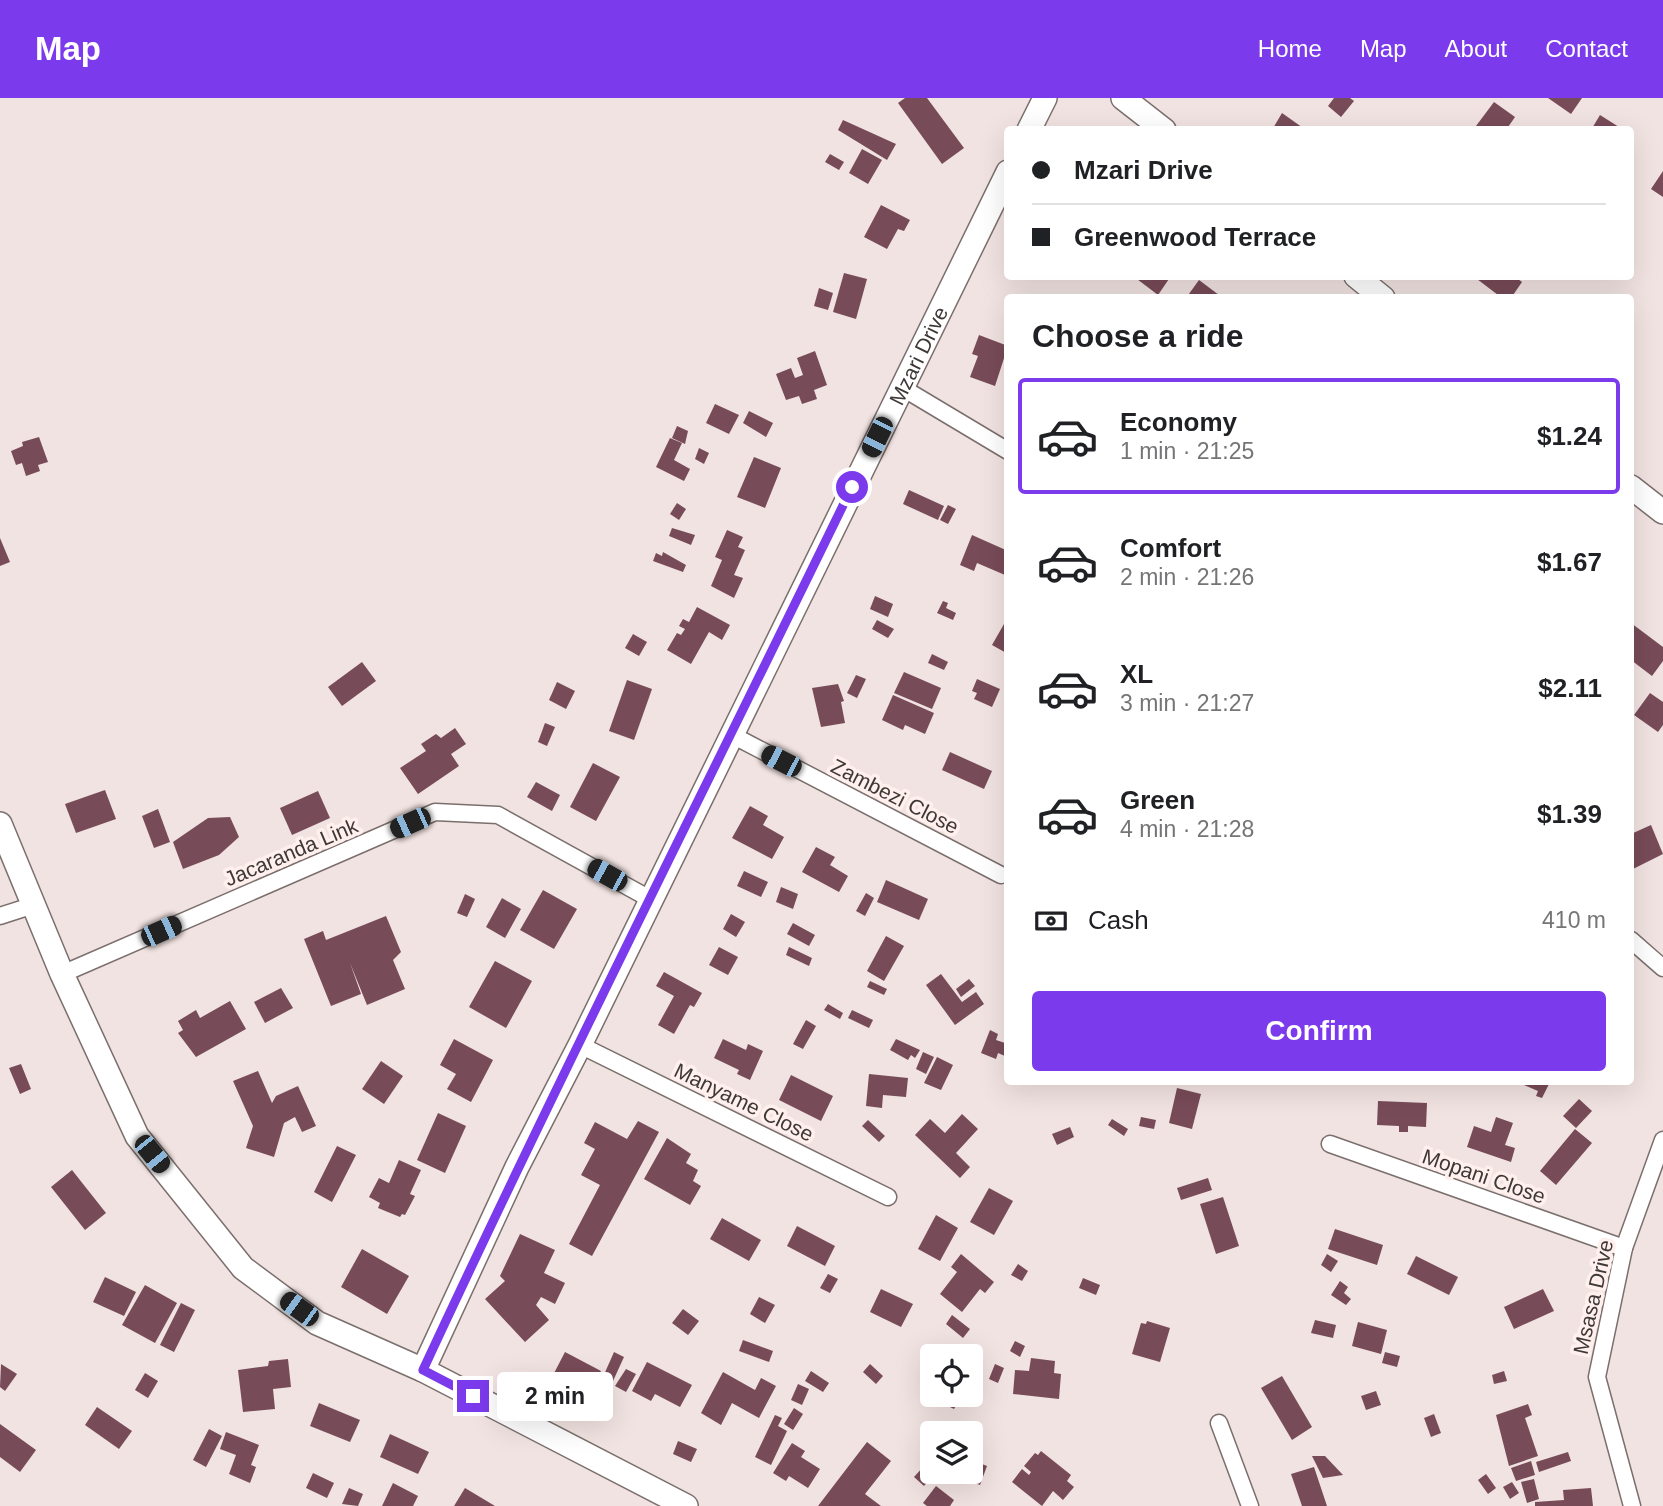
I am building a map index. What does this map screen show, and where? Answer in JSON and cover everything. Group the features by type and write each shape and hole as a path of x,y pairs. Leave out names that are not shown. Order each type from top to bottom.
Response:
{"street":[{"path":"1031,126 1045,98"},
{"path":"1123,98 1159,126"},
{"name":"Mzari Drive","path":"423,1370 517,1167 580,1045 1004,180"},
{"path":"1361,280 1378,294"},
{"path":"901,387 1004,449"},
{"path":"1634,490 1663,512"},
{"name":"Zambezi Close","path":"732,735 1001,876"},
{"name":"Jacaranda Link","path":"62,974 435,812 498,815 650,899"},
{"path":"0,824 62,974 137,1136 243,1268 317,1323 423,1370 685,1506"},
{"path":"0,916 34,905"},
{"path":"1634,943 1663,968"},
{"name":"Manyame Close","path":"580,1045 888,1197"},
{"name":"Msasa Drive","path":"1632,1506 1597,1377 1624,1248 1663,1140"},
{"name":"Mopani Close","path":"1330,1144 1624,1248"},
{"path":"1219,1423 1250,1506"}],"building":[{"path":"905,98 927,98 964,148 942,164 898,103"},
{"path":"1334,98 1350,98 1354,101 1341,117 1328,106"},
{"path":"1548,98 1582,98 1571,114"},
{"path":"1494,102 1515,117 1509,126 1476,126"},
{"path":"1282,113 1300,126 1274,126"},
{"path":"1600,115 1617,126 1593,126"},
{"path":"843,120 896,144 887,160 838,130"},
{"path":"862,149 882,160 868,184 849,173"},
{"path":"830,154 844,162 839,170 825,162"},
{"path":"1663,171 1663,197 1651,189"},
{"path":"881,205 910,220 904,231 898,229 887,249 864,237"},
{"path":"844,273 867,279 856,319 833,312"},
{"path":"1138,280 1168,280 1157,294"},
{"path":"1199,280 1218,294 1189,294"},
{"path":"1478,280 1522,282 1514,294 1497,294"},
{"path":"819,288 833,293 828,310 814,306"},
{"path":"979,335 1004,344 1004,358 995,386 970,377 978,356 972,354"},
{"path":"815,351 827,385 814,390 817,399 802,404 799,396 786,400 776,374 791,368 795,378 803,375 797,358"},
{"path":"715,404 739,415 729,434 706,423"},
{"path":"749,411 773,423 766,437 743,423"},
{"path":"677,426 688,431 685,444 672,438"},
{"path":"39,437 48,462 38,465 40,471 26,476 22,463 16,465 11,451 23,446 22,442"},
{"path":"670,438 682,443 674,460 690,469 684,481 656,467"},
{"path":"699,448 709,453 704,464 695,459"},
{"path":"754,457 781,468 765,508 737,497"},
{"path":"909,490 944,506 938,520 903,504"},
{"path":"677,503 686,509 679,520 670,514"},
{"path":"948,505 956,509 948,524 940,520"},
{"path":"672,528 695,535 691,545 669,536"},
{"path":"727,530 743,537 738,547 745,550 734,575 743,578 734,598 711,586 722,560 715,557"},
{"path":"972,535 1004,549 1004,575 977,563 974,571 960,565"},
{"path":"0,538 10,562 0,566"},
{"path":"663,552 686,565 683,572 653,561 656,553 662,556"},
{"path":"875,596 893,604 888,617 870,609"},
{"path":"943,601 948,603 946,608 956,613 953,620 937,613"},
{"path":"697,607 730,625 722,640 709,632 691,664 667,650 677,633 681,635 685,629 679,626 683,619 689,622"},
{"path":"877,620 894,629 888,638 872,629"},
{"path":"1004,624 1004,652 992,645"},
{"path":"1634,625 1663,647 1663,661 1652,676 1634,662"},
{"path":"633,634 647,642 639,656 625,648"},
{"path":"932,654 948,662 944,670 928,663"},
{"path":"362,662 376,681 342,706 328,687"},
{"path":"904,672 941,688 932,709 894,693"},
{"path":"856,675 866,679 857,698 847,693"},
{"path":"977,679 1000,689 992,707 974,699 977,693 972,691"},
{"path":"627,680 652,689 634,740 609,731"},
{"path":"557,682 575,691 566,709 549,700"},
{"path":"838,684 844,701 841,702 845,723 821,727 812,688"},
{"path":"1650,693 1663,702 1663,725 1658,732 1634,715"},
{"path":"893,695 934,713 925,734 905,725 903,730 882,720"},
{"path":"545,723 555,727 547,746 538,742"},
{"path":"455,728 466,744 451,754 459,766 418,794 400,768 426,751 421,744 436,734 441,738"},
{"path":"950,752 992,771 984,789 942,770"},
{"path":"593,763 620,777 596,821 570,807"},
{"path":"536,782 560,795 552,811 527,797"},
{"path":"105,790 116,819 76,833 65,804"},
{"path":"318,791 330,818 292,835 280,808"},
{"path":"750,806 768,816 763,825 784,837 772,859 732,838"},
{"path":"158,809 170,842 154,848 142,816"},
{"path":"230,817 239,837 219,855 183,869 173,842 208,818"},
{"path":"1651,825 1663,854 1634,868 1634,833"},
{"path":"816,847 835,857 830,865 848,876 839,892 802,872"},
{"path":"744,871 768,882 761,897 737,886"},
{"path":"886,880 928,899 919,920 877,902"},
{"path":"781,887 798,894 793,909 776,902"},
{"path":"543,890 577,909 554,949 520,930"},
{"path":"866,893 874,898 865,916 856,911"},
{"path":"465,894 475,899 467,917 457,913"},
{"path":"502,898 521,909 505,938 486,927"},
{"path":"731,914 745,922 736,937 723,929"},
{"path":"386,916 401,952 393,960 405,989 367,1005 350,963 361,994 331,1006 304,939 323,931 326,940"},
{"path":"793,923 815,935 809,946 787,934"},
{"path":"886,936 904,946 884,981 867,971"},
{"path":"719,947 738,957 728,975 709,965"},
{"path":"789,947 812,958 809,966 786,955"},
{"path":"495,961 532,981 506,1028 469,1007"},
{"path":"664,972 702,993 694,1007 690,1005 674,1034 658,1025 674,996 656,986"},
{"path":"941,974 962,1002 976,992 984,1004 955,1025 926,985"},
{"path":"969,979 975,986 961,997 956,989"},
{"path":"870,981 887,989 884,995 867,987"},
{"path":"281,988 293,1008 265,1023 254,1002"},
{"path":"230,1001 246,1029 196,1057 178,1033 183,1030 178,1021 196,1010 200,1018"},
{"path":"828,1004 843,1013 840,1019 824,1010"},
{"path":"852,1010 873,1020 869,1028 848,1018"},
{"path":"806,1020 816,1026 803,1049 793,1044"},
{"path":"990,1030 998,1034 996,1040 1004,1043 1004,1056 998,1053 996,1059 981,1053"},
{"path":"454,1039 493,1060 471,1102 447,1089 456,1074 440,1065"},
{"path":"723,1039 746,1050 748,1044 763,1051 750,1080 737,1074 739,1070 714,1058"},
{"path":"896,1039 920,1050 915,1058 911,1055 908,1060 890,1050"},
{"path":"923,1052 934,1057 926,1074 916,1069"},
{"path":"937,1057 953,1065 941,1090 924,1083"},
{"path":"381,1061 403,1076 384,1104 362,1089"},
{"path":"21,1064 31,1089 20,1094 9,1068"},
{"path":"258,1071 272,1103 276,1096 298,1086 316,1126 302,1132 295,1117 284,1123 274,1157 246,1148 253,1126 233,1081"},
{"path":"869,1074 908,1078 906,1097 883,1095 882,1108 866,1106"},
{"path":"791,1075 833,1096 821,1121 779,1100"},
{"path":"1524,1085 1548,1085 1542,1098 1536,1096 1538,1091"},
{"path":"1177,1088 1201,1094 1192,1129 1169,1123"},
{"path":"1579,1099 1592,1111 1576,1128 1563,1116"},
{"path":"1378,1101 1427,1103 1426,1127 1408,1126 1408,1132 1399,1132 1399,1126 1377,1125"},
{"path":"438,1113 466,1126 445,1173 417,1160"},
{"path":"962,1114 978,1129 956,1153 970,1167 960,1178 915,1135 930,1119 945,1133"},
{"path":"1141,1117 1156,1120 1154,1129 1139,1126"},
{"path":"1496,1117 1513,1123 1505,1145 1515,1148 1511,1162 1467,1147 1474,1126 1491,1132"},
{"path":"1112,1119 1128,1129 1124,1136 1108,1125"},
{"path":"868,1120 885,1136 879,1142 862,1126"},
{"path":"638,1121 659,1132 592,1256 569,1244 600,1185 581,1175 595,1149 584,1143 595,1122 627,1139"},
{"path":"1070,1127 1074,1137 1057,1145 1052,1134"},
{"path":"1575,1129 1592,1143 1556,1185 1540,1171"},
{"path":"667,1138 691,1154 686,1163 698,1170 693,1181 701,1186 690,1205 644,1179"},
{"path":"337,1146 356,1155 332,1202 314,1192"},
{"path":"399,1160 421,1170 410,1194 415,1196 405,1215 400,1217 378,1208 380,1203 369,1197 379,1178 389,1183"},
{"path":"72,1170 106,1213 85,1230 51,1187"},
{"path":"1208,1178 1212,1190 1181,1200 1177,1188"},
{"path":"989,1188 1013,1201 994,1235 970,1222"},
{"path":"1223,1197 1239,1246 1216,1254 1200,1204"},
{"path":"936,1215 958,1228 940,1261 918,1249"},
{"path":"722,1218 761,1240 749,1261 710,1239"},
{"path":"797,1226 835,1246 825,1266 787,1246"},
{"path":"1335,1229 1383,1245 1377,1265 1328,1249"},
{"path":"520,1234 555,1250 544,1273 565,1283 555,1304 541,1297 536,1305 549,1320 525,1342 485,1299 505,1281 500,1276"},
{"path":"362,1249 409,1276 387,1314 341,1287"},
{"path":"961,1254 994,1282 985,1293 980,1289 962,1312 940,1294 957,1272 951,1267"},
{"path":"1327,1254 1338,1261 1331,1272 1321,1265"},
{"path":"1416,1256 1458,1277 1449,1295 1407,1274"},
{"path":"1018,1264 1028,1271 1022,1281 1011,1275"},
{"path":"828,1274 838,1279 830,1293 820,1288"},
{"path":"105,1277 136,1292 124,1316 93,1302"},
{"path":"1083,1278 1100,1285 1096,1295 1079,1288"},
{"path":"1340,1281 1348,1287 1344,1293 1351,1299 1346,1305 1331,1295"},
{"path":"145,1285 177,1303 155,1343 122,1325"},
{"path":"881,1289 913,1304 901,1327 870,1312"},
{"path":"1543,1289 1554,1311 1514,1329 1504,1307"},
{"path":"759,1297 775,1305 765,1323 750,1314"},
{"path":"181,1303 195,1310 174,1352 160,1345"},
{"path":"683,1309 699,1321 688,1335 672,1323"},
{"path":"952,1315 970,1329 963,1338 946,1324"},
{"path":"1315,1320 1336,1325 1333,1338 1311,1333"},
{"path":"1147,1321 1170,1328 1160,1362 1132,1354 1141,1323 1146,1324"},
{"path":"1358,1322 1387,1330 1381,1354 1352,1346"},
{"path":"743,1340 773,1351 769,1362 739,1351"},
{"path":"1015,1341 1025,1346 1020,1357 1010,1351"},
{"path":"565,1352 601,1371 589,1395 564,1382 562,1386 551,1379"},
{"path":"614,1352 624,1357 613,1381 603,1377"},
{"path":"1385,1352 1400,1356 1397,1367 1382,1363"},
{"path":"1031,1358 1055,1361 1054,1373 1061,1374 1059,1399 1013,1394 1015,1370 1029,1371"},
{"path":"288,1359 291,1387 273,1389 275,1409 243,1412 238,1370 268,1366 269,1361"},
{"path":"647,1362 692,1385 680,1407 655,1394 651,1401 632,1391"},
{"path":"1,1364 17,1374 5,1391 0,1387"},
{"path":"870,1364 883,1376 876,1384 863,1372"},
{"path":"995,1364 1004,1368 998,1383 989,1379"},
{"path":"626,1369 636,1374 626,1392 615,1386"},
{"path":"811,1371 829,1383 823,1392 805,1381"},
{"path":"1504,1371 1507,1381 1494,1384 1492,1375"},
{"path":"723,1372 755,1390 761,1378 776,1386 759,1418 732,1403 721,1425 701,1413"},
{"path":"145,1373 158,1381 148,1398 135,1390"},
{"path":"1282,1376 1312,1427 1292,1440 1261,1388"},
{"path":"798,1384 809,1389 802,1405 791,1400"},
{"path":"1376,1391 1381,1405 1366,1410 1361,1396"},
{"path":"319,1403 360,1420 350,1442 310,1426"},
{"path":"1528,1404 1532,1415 1525,1418 1538,1456 1509,1466 1496,1415"},
{"path":"97,1407 132,1431 119,1449 85,1425"},
{"path":"794,1408 803,1414 793,1430 784,1424"},
{"path":"1434,1414 1441,1433 1431,1437 1424,1418"},
{"path":"775,1415 782,1418 778,1426 787,1431 771,1465 755,1457"},
{"path":"0,1424 36,1450 20,1472 0,1457"},
{"path":"209,1429 222,1436 206,1467 193,1460"},
{"path":"226,1432 259,1445 251,1465 256,1467 250,1483 229,1474 236,1455 220,1449"},
{"path":"390,1434 429,1452 418,1474 380,1457"},
{"path":"678,1441 697,1449 691,1462 673,1454"},
{"path":"867,1442 891,1461 865,1494 881,1506 818,1506"},
{"path":"792,1443 805,1451 801,1457 820,1469 808,1488 789,1476 786,1481 773,1473"},
{"path":"1041,1451 1071,1475 1067,1481 1074,1487 1063,1500 1053,1491 1042,1506 1012,1482 1022,1469 1029,1475 1031,1472 1024,1466 1035,1453 1038,1455"},
{"path":"1568,1452 1571,1461 1539,1472 1536,1462"},
{"path":"1312,1456 1325,1456 1343,1475 1323,1478"},
{"path":"1531,1461 1535,1475 1516,1481 1511,1468"},
{"path":"1314,1467 1327,1506 1302,1506 1291,1474"},
{"path":"920,1470 920,1482 914,1477"},
{"path":"313,1473 334,1483 327,1498 306,1488"},
{"path":"1486,1474 1496,1488 1488,1494 1478,1480"},
{"path":"1534,1479 1539,1499 1527,1503 1521,1482"},
{"path":"1512,1482 1519,1493 1510,1499 1503,1487"},
{"path":"393,1483 418,1496 413,1506 382,1506"},
{"path":"936,1486 954,1500 950,1506 927,1506 923,1503"},
{"path":"349,1488 363,1494 358,1506 342,1504"},
{"path":"465,1488 495,1506 454,1506"},
{"path":"1591,1488 1593,1506 1535,1506 1535,1502 1564,1500 1563,1490"}],"route":[{"path":"473,1396 423,1370 517,1167 580,1045 852,487"}]}
